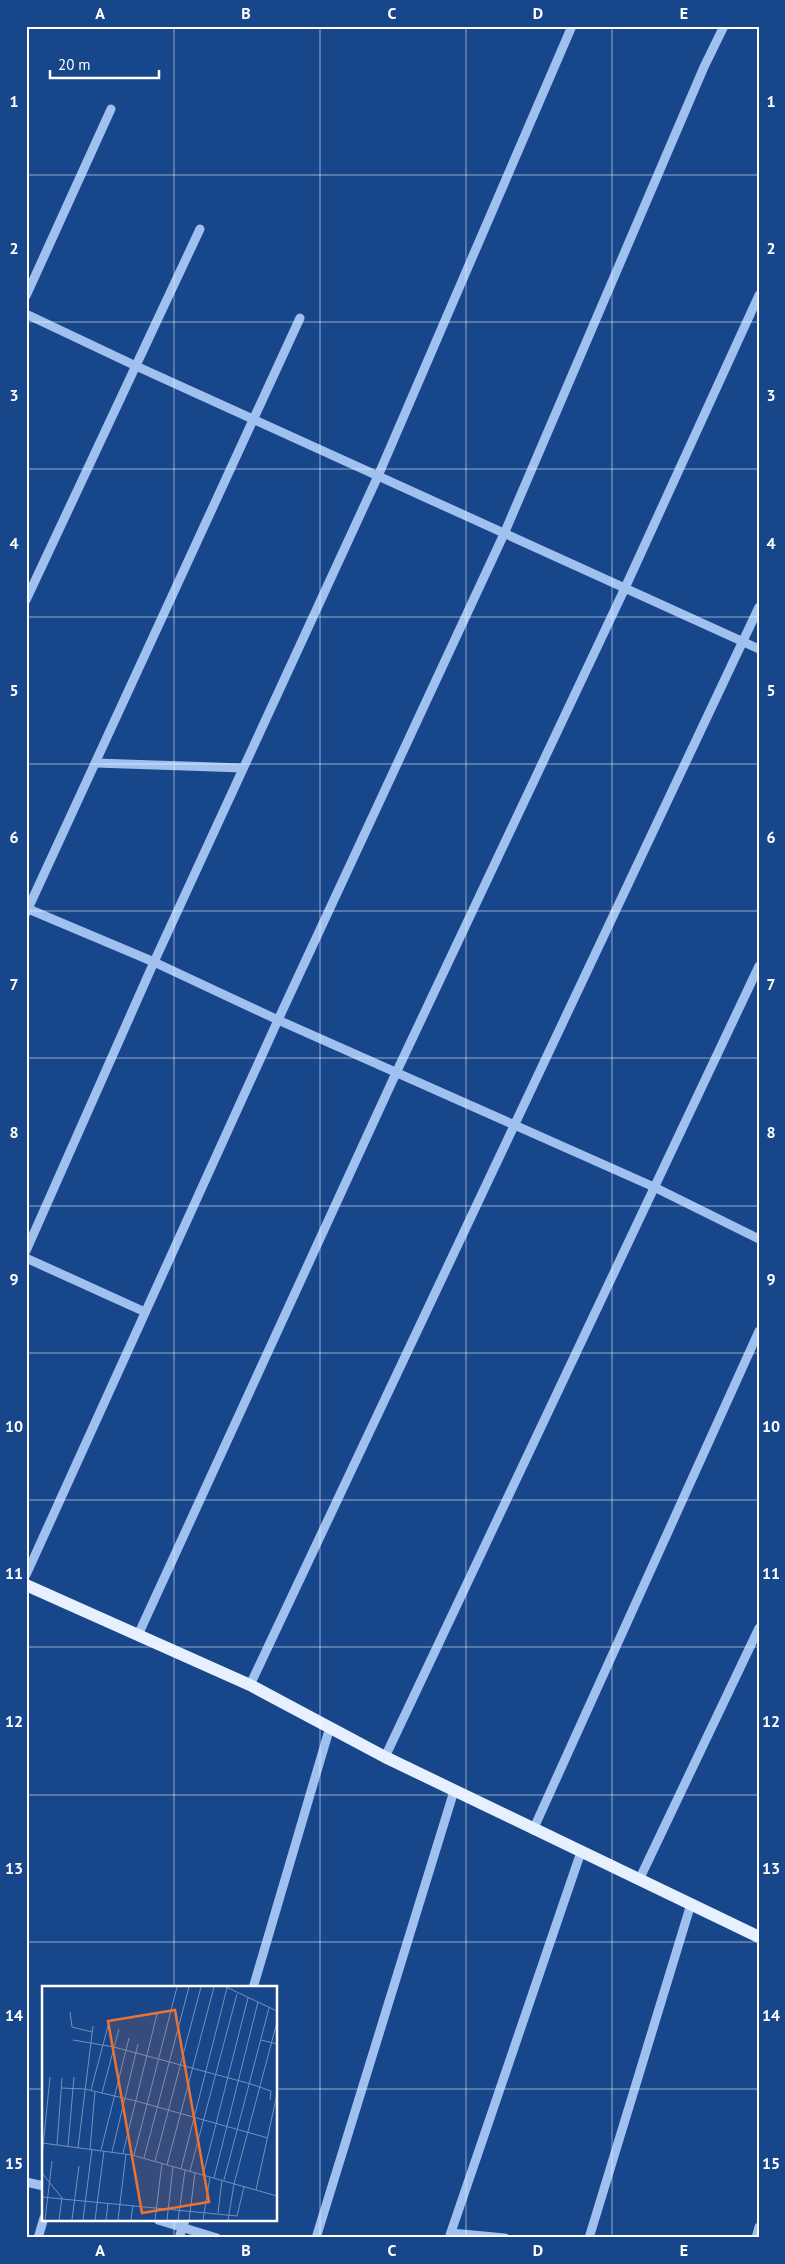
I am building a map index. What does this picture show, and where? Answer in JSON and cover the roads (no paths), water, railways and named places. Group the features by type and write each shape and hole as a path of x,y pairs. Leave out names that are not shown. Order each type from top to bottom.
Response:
{"main road":[{"path":"26,1585 250,1685 385,1757 533,1830 759,1937"}],"street":[{"path":"26,1251 154,962 378,476 572,26"},
{"path":"26,1575 278,1020 504,534 704,68 724,26"},
{"path":"26,296 111,109"},
{"path":"26,600 200,230"},
{"path":"138,1635 396,1073 625,588 759,295"},
{"path":"26,314 136,366 759,649"},
{"path":"300,318 27,910 154,962 278,1020 654,1187 759,1238"},
{"path":"250,1685 759,607"},
{"path":"96,763 243,768"},
{"path":"385,1757 759,966"},
{"path":"26,1258 145,1312"},
{"path":"533,1830 759,1331"},
{"path":"639,1880 759,1628"},
{"path":"254,1986 330,1727"},
{"path":"316,2238 454,1791"},
{"path":"505,2238 450,2235 581,1852"},
{"path":"589,2238 691,1904"},
{"path":"26,2182 42,2186"},
{"path":"38,2238 43,2222"},
{"path":"171,2222 184,2224 217,2238"},
{"path":"179,2238 184,2224"},
{"path":"756,2238 759,2227"}]}
